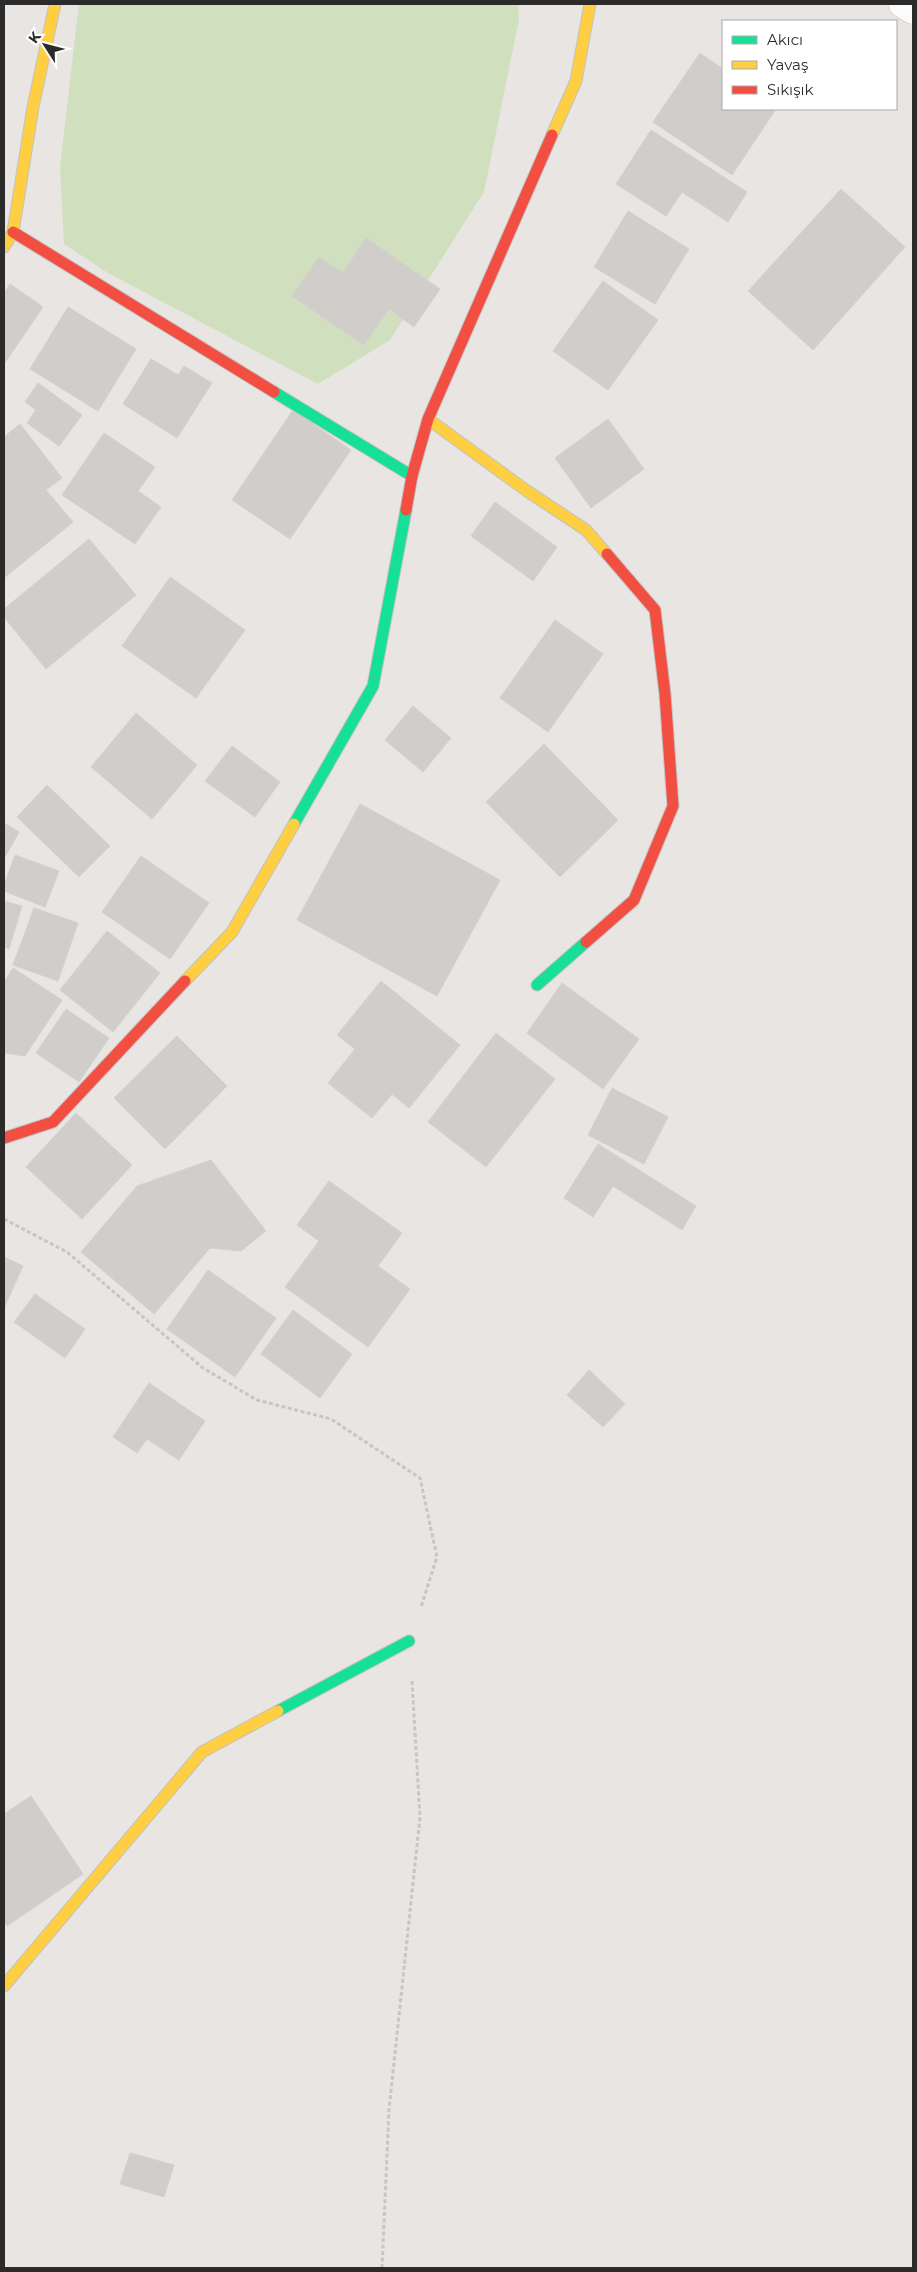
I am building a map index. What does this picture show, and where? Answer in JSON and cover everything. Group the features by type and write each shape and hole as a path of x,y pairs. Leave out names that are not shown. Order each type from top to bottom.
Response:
{"street":[{"path":"4,249 13,232 33,107 55,4"},
{"path":"4,1138 54,1122 232,932 373,686 412,476 428,418 576,81 590,4"},
{"path":"903,4 913,10"},
{"path":"13,232 412,476"},
{"path":"428,418 528,491 586,530 654,610 665,694 673,806 634,900 537,985"},
{"path":"4,1986 202,1752 409,1642"}],"green space":[{"path":"79,4 518,4 519,19 484,192 390,340 318,384 108,273 64,244 60,167"}],"building":[{"path":"700,53 722,68 722,110 775,110 732,175 653,122"},
{"path":"651,130 747,192 728,222 682,192 666,216 616,184"},
{"path":"841,189 905,247 813,350 748,291"},
{"path":"628,211 689,249 655,304 594,267"},
{"path":"366,238 440,289 414,327 389,309 364,345 292,296 319,257 343,273"},
{"path":"603,281 658,320 608,390 553,351"},
{"path":"10,284 43,307 4,364 4,293"},
{"path":"68,307 136,349 98,411 30,369"},
{"path":"151,359 178,375 184,366 212,383 177,438 123,404"},
{"path":"38,383 82,415 59,446 27,423 36,410 25,402"},
{"path":"293,410 351,450 290,539 232,500"},
{"path":"608,419 644,469 591,508 555,458"},
{"path":"20,424 62,478 46,490 73,522 4,578 4,437"},
{"path":"104,433 155,467 138,491 161,507 135,544 62,495"},
{"path":"495,502 557,547 533,581 471,536"},
{"path":"89,539 136,595 46,669 4,617 4,609"},
{"path":"170,577 245,630 196,698 122,646"},
{"path":"555,620 603,654 548,732 500,698"},
{"path":"413,706 451,738 423,772 385,740"},
{"path":"136,713 197,765 152,819 91,767"},
{"path":"544,744 618,820 560,877 486,802"},
{"path":"232,746 280,782 255,817 205,781"},
{"path":"47,785 110,846 79,877 17,817"},
{"path":"360,804 500,880 437,996 297,920"},
{"path":"4,823 19,832 4,859"},
{"path":"15,855 59,871 45,907 4,891 4,885"},
{"path":"141,856 209,903 170,959 102,912"},
{"path":"4,901 22,906 9,949 4,947"},
{"path":"34,908 78,923 58,981 13,965"},
{"path":"107,931 160,973 113,1032 60,990"},
{"path":"13,968 62,1000 25,1056 4,1053 4,982"},
{"path":"381,981 460,1045 409,1108 392,1094 372,1118 328,1083 355,1049 337,1035"},
{"path":"562,983 639,1039 603,1089 527,1033"},
{"path":"66,1009 109,1038 79,1082 36,1053"},
{"path":"496,1033 555,1079 486,1167 428,1122"},
{"path":"177,1036 227,1086 165,1149 114,1098"},
{"path":"612,1088 668,1117 644,1164 588,1135"},
{"path":"76,1113 132,1165 82,1219 26,1167"},
{"path":"598,1144 696,1206 682,1230 613,1186 593,1217 564,1198"},
{"path":"211,1160 266,1231 241,1251 210,1248 154,1314 81,1252 137,1186"},
{"path":"329,1181 402,1233 378,1266 410,1289 368,1347 285,1287 319,1241 297,1225"},
{"path":"4,1257 23,1266 4,1308"},
{"path":"208,1270 276,1318 235,1377 167,1329"},
{"path":"35,1294 85,1329 65,1358 14,1322"},
{"path":"293,1310 352,1354 320,1398 261,1354"},
{"path":"589,1370 625,1404 603,1427 567,1395"},
{"path":"149,1383 205,1421 179,1460 147,1439 137,1453 113,1437"},
{"path":"31,1796 83,1874 7,1926 4,1921 4,1814"},
{"path":"130,2153 174,2165 164,2197 120,2184"}],"traffic: fast":[{"path":"274,392 412,476"},
{"path":"294,824 373,686 406,510"},
{"path":"537,985 586,942"},
{"path":"278,1711 409,1641"}],"traffic: slow":[{"path":"4,247 13,232 33,107 55,4"},
{"path":"552,135 576,81 590,4"},
{"path":"428,419 527,491 586,530 607,554"},
{"path":"185,981 232,932 294,824"},
{"path":"4,1986 202,1752 278,1711"}],"traffic: jam":[{"path":"406,510 412,476 428,419 552,135"},
{"path":"13,232 274,392"},
{"path":"586,942 634,900 673,806 665,694 655,610 607,554"},
{"path":"4,1138 53,1122 185,981"}]}
